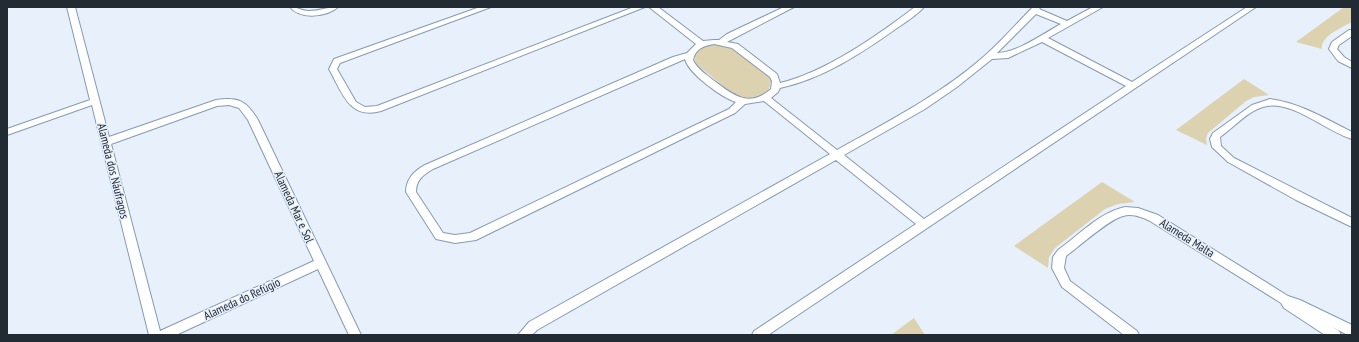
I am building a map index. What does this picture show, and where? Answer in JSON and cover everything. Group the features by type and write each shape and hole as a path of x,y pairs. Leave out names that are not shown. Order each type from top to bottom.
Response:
{"street":[{"name":"Alameda dos Náufragos","path":"71,7 155,335"},
{"path":"294,7 298,11 311,13 334,7"},
{"path":"487,7 337,61 333,69 353,104 364,110 378,109 641,7"},
{"path":"653,7 701,44"},
{"path":"722,42 734,34 790,7"},
{"path":"689,55 691,64 694,68 728,96 743,101 766,98 777,86 792,83 837,62 883,34 920,7"},
{"path":"990,56 1004,56 1043,39 1099,7"},
{"path":"758,335 1252,7"},
{"path":"524,335 534,326 927,103 963,78 990,56 1012,36 1035,9 1068,24"},
{"path":"1352,32 1335,44 1333,49 1341,59 1352,65"},
{"path":"1043,39 1132,86"},
{"path":"743,101 732,111 472,237 455,240 440,236 411,192 412,182 415,176 424,169 676,59 689,55 701,44 722,42 735,46 774,76 777,86"},
{"path":"766,98 924,225"},
{"name":"Alameda Mar e Sol","path":"106,142 216,103 227,101 240,103 247,110 355,335"},
{"path":"7,132 95,102"},
{"path":"1352,136 1296,108 1281,104 1268,103 1259,105 1216,135 1215,139 1217,147 1231,160 1352,223"},
{"name":"Alameda Malta","path":"1133,335 1066,284 1062,279 1058,268 1059,257 1062,253 1116,214 1127,211 1141,213 1154,218 1285,300 1296,303 1352,331"},
{"name":"Alameda do Refúgio","path":"164,335 320,263"},
{"name":"Alameda Malta","path":"1285,300 1288,305 1334,335"}],"shaded area":[{"path":"1344,7 1352,7 1352,22 1328,36 1322,44 1322,49 1296,42"},
{"path":"715,45 723,46 738,52 751,61 769,77 771,81 769,89 754,98 746,98 738,96 723,86 701,68 695,60 696,53 698,51 705,47"},
{"path":"1244,79 1269,95 1254,97 1246,101 1208,133 1206,139 1207,145 1176,130"},
{"path":"1102,182 1135,202 1118,204 1105,209 1055,248 1049,257 1048,268 1014,246"},
{"path":"914,318 925,335 891,335"}]}
